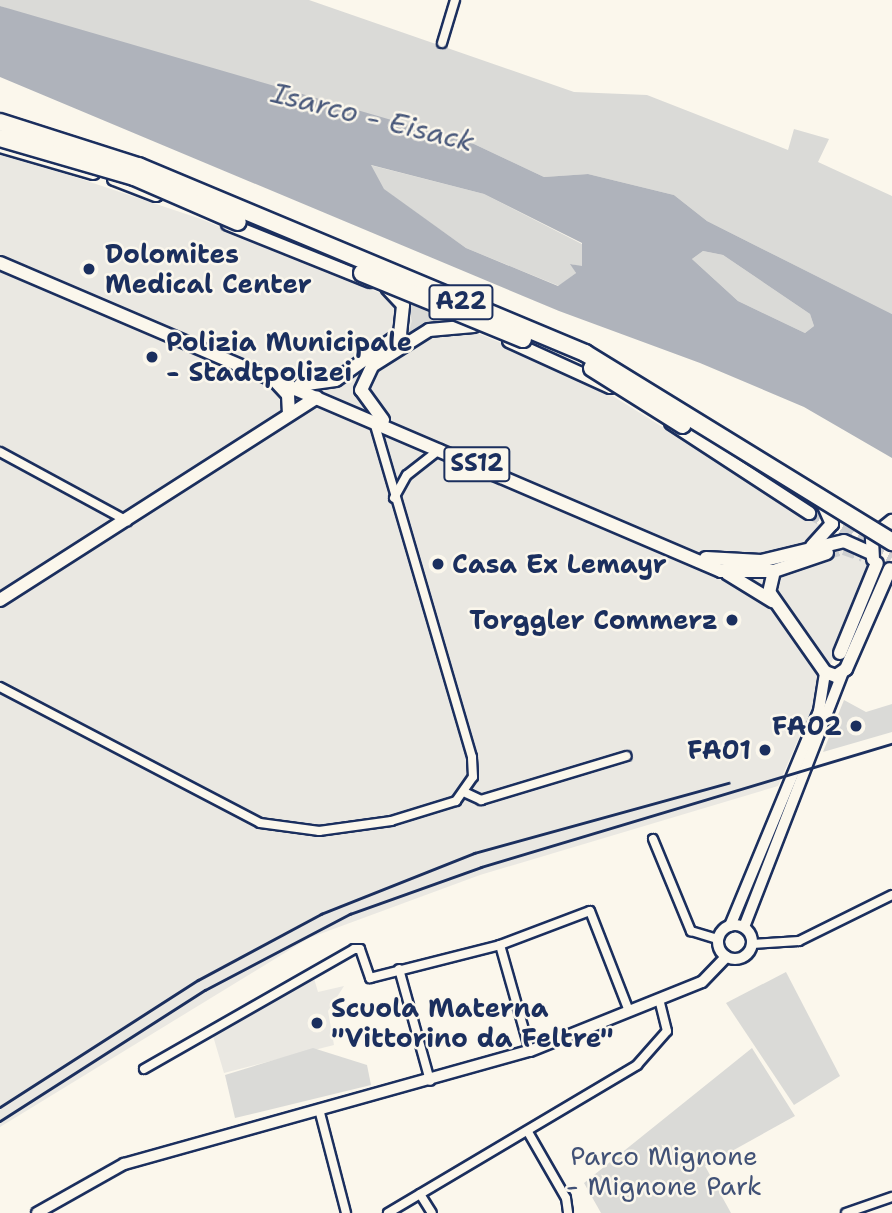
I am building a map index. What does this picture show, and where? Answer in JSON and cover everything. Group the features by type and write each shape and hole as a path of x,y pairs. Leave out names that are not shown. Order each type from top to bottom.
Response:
{"highway":[{"name":"A22","path":"0,122 138,166 585,353 892,542"},
{"name":"A22","path":"0,138 134,177 582,363 891,564"}],"main road":[{"path":"0,146 125,182 387,288 624,394 809,513"},
{"name":"SS12","path":"0,263 692,556 721,571 774,571 827,553"},
{"path":"272,379 326,385 393,341 405,320 403,305 387,288"},
{"path":"407,435 371,411 363,378 415,336 442,326 474,326"},
{"path":"272,379 288,395 289,414"},
{"path":"0,600 317,397"},
{"path":"706,446 751,460 821,500 888,525 874,558 843,663"},
{"path":"808,548 832,524 821,500"},
{"path":"692,556 761,561 844,541 891,564 843,663"},
{"path":"721,571 776,603"},
{"path":"774,571 769,592 824,666"},
{"path":"824,666 843,663"},
{"path":"824,666 843,663"}],"street":[{"path":"442,43 455,0"},
{"path":"374,422 394,498 472,757 466,793"},
{"path":"394,498 407,475 440,449"},
{"path":"0,452 127,521"},
{"path":"752,944 744,928 843,663"},
{"path":"718,939 730,926 819,711 824,666"},
{"path":"0,687 260,823 319,831 391,821 466,793 481,800 627,756"},
{"path":"653,839 691,931 718,939 726,957"},
{"path":"752,944 799,941 892,895"},
{"path":"144,1069 354,948 360,949 370,978 500,944 590,911 629,1011"},
{"path":"730,926 744,928"},
{"path":"500,944 530,1051"},
{"path":"37,1213 124,1164 320,1113 530,1051 702,982 726,957 743,958 752,944"},
{"path":"399,969 430,1082"},
{"path":"388,1213 637,1065 667,1031 659,999"},
{"path":"320,1113 346,1213"},
{"path":"528,1132 566,1198 568,1213"},
{"path":"420,1194 432,1213"},
{"path":"846,1213 892,1197"}],"shaded area":[{"path":"0,152 201,219 579,375 870,556 873,567 778,786 480,875 309,938 0,1127"},
{"path":"313,975 318,992 344,986 328,1011 334,1045 224,1073 213,1036"}],"green space":[{"path":"0,0 309,0 574,92 647,95 788,150 794,129 829,139 818,162 892,196 892,314 707,221 674,195 588,174 544,177 474,144 52,25 0,6"},
{"path":"370,165 484,194 582,244 582,267 571,264 576,273 559,286 466,248 383,189"},
{"path":"703,251 723,255 810,314 814,326 805,333 738,301 692,259"},
{"path":"406,300 458,322 407,337 412,321"},
{"path":"844,700 866,712 892,704 892,732 823,752"},
{"path":"786,972 840,1076 794,1105 726,1003"},
{"path":"313,1048 367,1065 371,1085 235,1118 225,1075"},
{"name":"Parco Mignone - Mignone Park","path":"752,1048 795,1116 705,1166 731,1213 601,1213 584,1183"}],"water":[{"name":"Isarco - Eisack","path":"0,6 474,144 544,177 588,174 674,195 707,221 892,314 892,458 804,407 700,363 559,311 0,77","holes":["371,165 484,194 582,243 582,266 570,264 576,273 558,286 466,248 384,189","703,251 723,255 810,314 814,326 805,333 738,301 692,259"]}],"tunnel":[{"path":"809,513 892,558"},
{"path":"827,553 844,549 863,556"}],"railway":[{"path":"0,1121 205,990 350,914 481,867 892,744"},
{"path":"0,1107 198,980 321,914 474,853 729,783"}],"place":[{"name":"Dolomites Medical Center","path":"89,269"},
{"name":"Polizia Municipale - Stadtpolizei","path":"152,357"},
{"name":"Casa Ex Lemayr","path":"438,564"},
{"name":"Torggler Commerz","path":"732,620"},
{"name":"FA02","path":"856,726"},
{"name":"FA01","path":"765,750"},
{"name":"Scuola Materna \"Vittorino da Feltre\"","path":"317,1023"}]}
